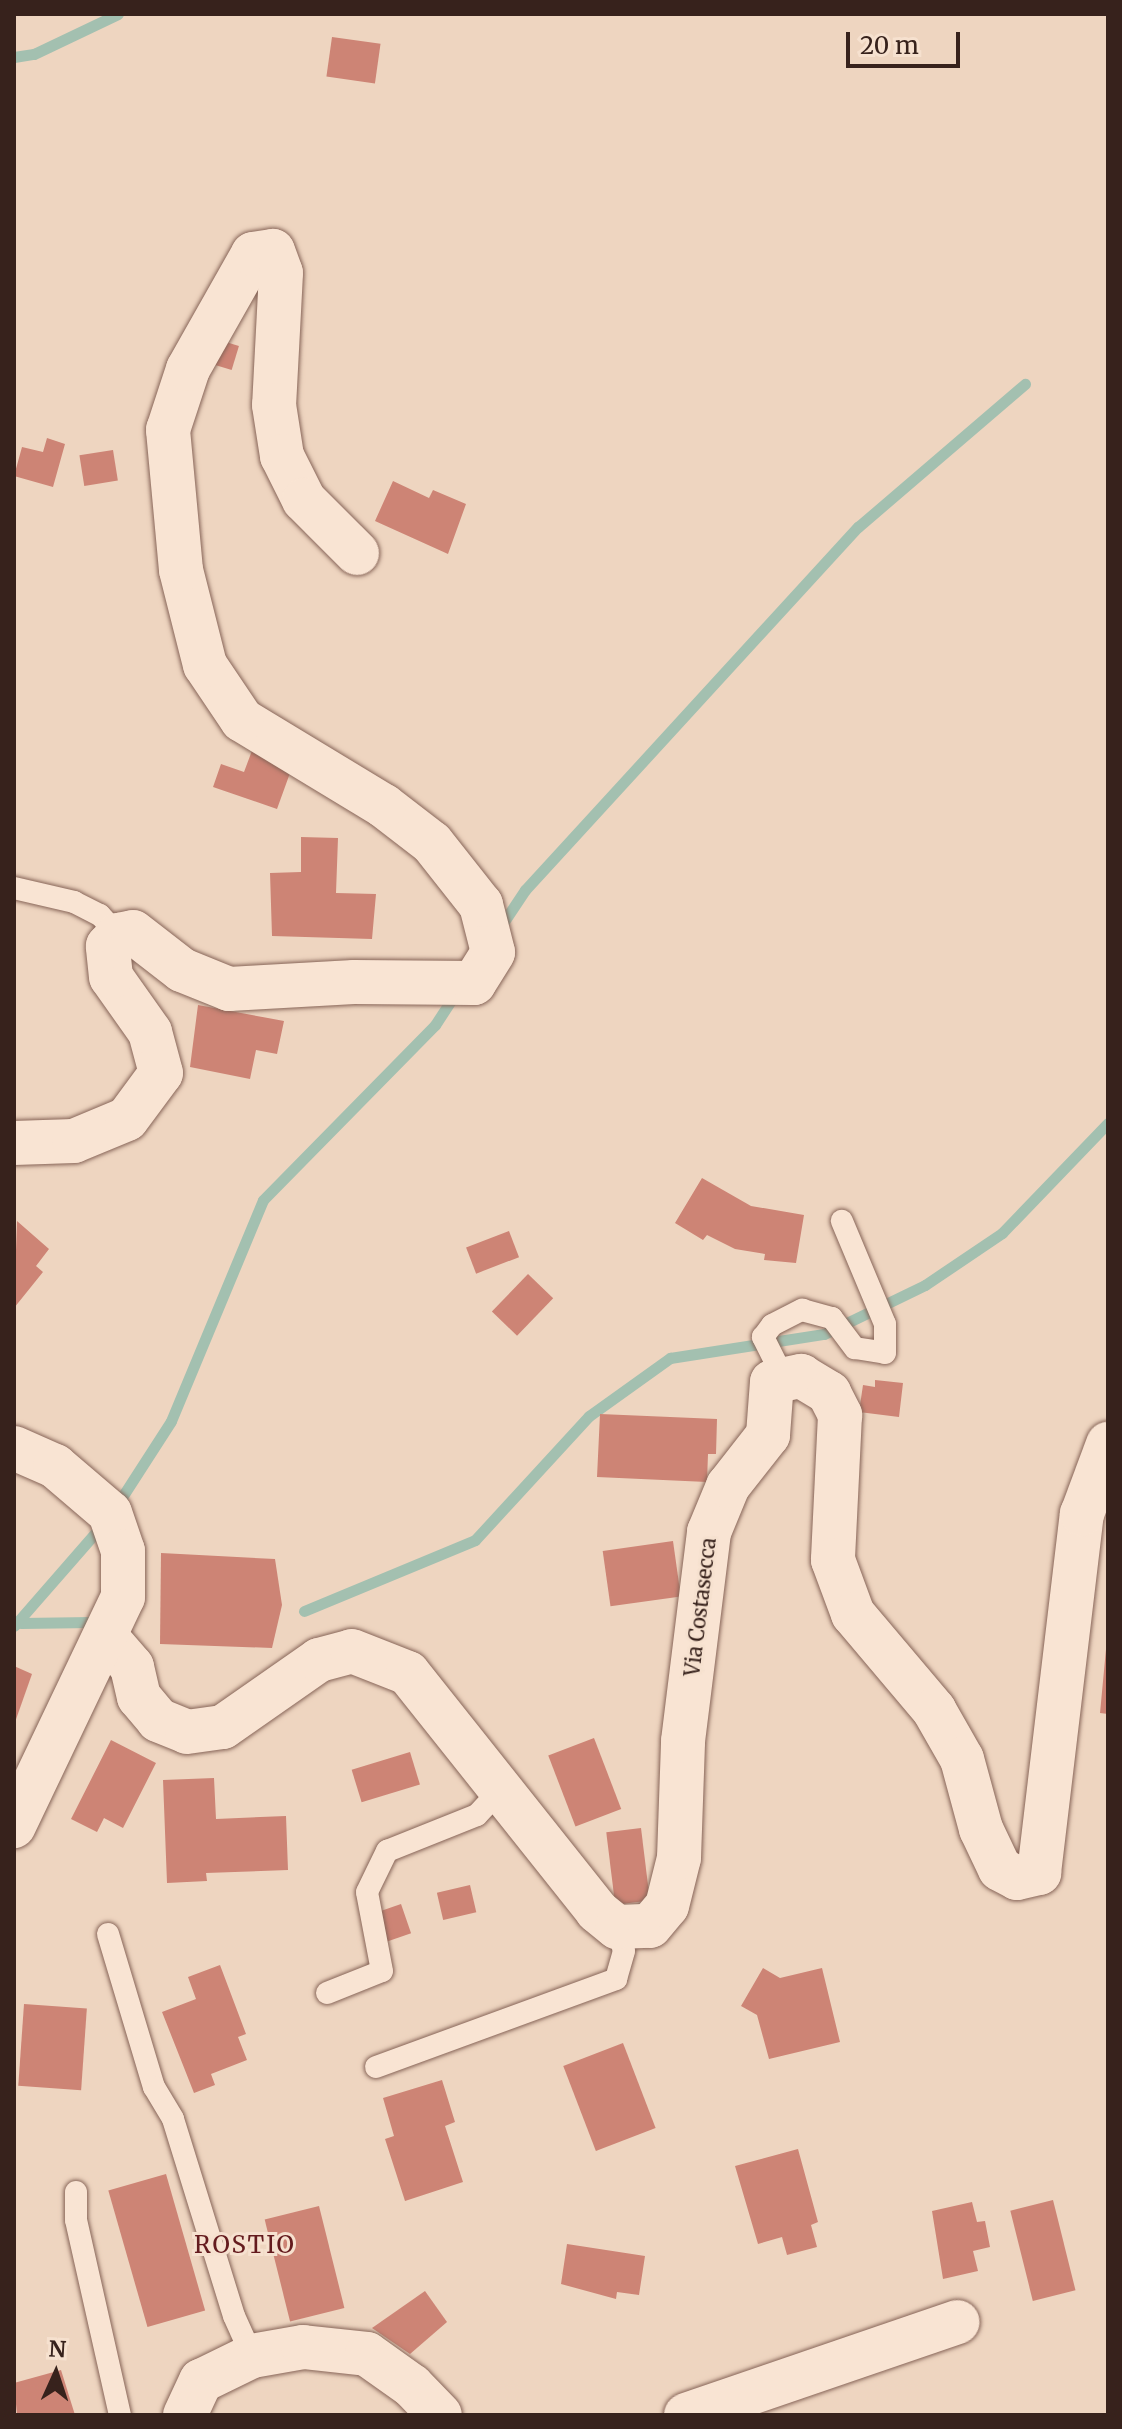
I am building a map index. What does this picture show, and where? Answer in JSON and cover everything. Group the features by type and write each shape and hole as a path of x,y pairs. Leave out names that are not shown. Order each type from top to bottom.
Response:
{"street":[{"path":"14,1143 74,1141 127,1119 161,1073 150,1032 111,977 108,946 118,935 133,932 182,970 229,989 354,982 474,983 493,952 481,905 432,843 384,806 242,720 205,665 181,570 168,430 188,369 253,254 273,251 281,273 274,405 282,456 304,500 357,553"},
{"path":"783,1377 815,1381 840,1415 833,1560 853,1614 934,1710 962,1759 981,1829 1000,1869 1017,1878 1039,1873 1082,1514 1108,1444"},
{"name":"Via Costasecca","path":"617,1927 650,1926 667,1906 679,1858 683,1741 709,1532 728,1486 768,1435 772,1382 783,1377"},
{"path":"14,1448 55,1466 110,1513 123,1551 123,1597 107,1638 14,1826"},
{"path":"107,1638 132,1667 139,1697 158,1720 187,1732 223,1727 319,1660 352,1651 408,1673 597,1911 617,1927"},
{"path":"686,2415 958,2322"},
{"path":"185,2415 201,2381 252,2356 303,2347 367,2354 412,2386 440,2415"}],"lane":[{"path":"14,888 74,902 100,915 118,935"},
{"path":"783,1377 763,1337 772,1325 802,1310 832,1318 855,1348 885,1353 885,1324 842,1221"},
{"path":"327,1993 382,1971 367,1892 387,1851 477,1815 502,1788"},
{"path":"376,2067 616,1979 624,1951 617,1927"},
{"path":"108,1934 154,2087 173,2119 234,2316 252,2356"},
{"path":"76,2192 76,2220 120,2415"}],"building":[{"path":"332,37 381,44 375,83 326,77"},
{"path":"216,339 239,346 232,370 209,363"},
{"path":"47,438 65,444 53,487 14,476 22,447 43,452"},
{"path":"113,450 118,481 84,486 79,455"},
{"path":"393,481 429,498 433,490 466,504 448,554 375,521"},
{"path":"253,748 294,762 277,809 213,787 221,764 244,772"},
{"path":"301,837 338,838 336,893 376,894 372,939 272,936 270,873 301,872"},
{"path":"198,1005 284,1021 277,1054 256,1050 250,1079 190,1067"},
{"path":"702,1178 751,1206 804,1215 796,1263 764,1260 765,1254 735,1249 707,1235 703,1240 675,1223"},
{"path":"17,1221 49,1249 36,1266 43,1272 14,1308"},
{"path":"509,1231 519,1257 476,1274 466,1247"},
{"path":"528,1274 553,1298 517,1336 492,1311"},
{"path":"875,1380 903,1383 899,1417 859,1412 863,1385 875,1387"},
{"path":"600,1414 717,1419 716,1454 708,1454 707,1482 597,1477"},
{"path":"673,1541 681,1596 610,1606 603,1551"},
{"path":"161,1553 275,1559 282,1605 272,1648 160,1644"},
{"path":"1108,1650 1108,1714 1100,1713"},
{"path":"14,1666 32,1674 14,1725"},
{"path":"594,1738 621,1809 575,1827 548,1756"},
{"path":"111,1740 156,1763 123,1828 104,1818 97,1832 71,1819"},
{"path":"410,1752 420,1785 362,1802 352,1770"},
{"path":"214,1778 216,1819 286,1816 288,1870 206,1873 207,1881 167,1883 163,1780"},
{"path":"641,1828 650,1900 615,1905 606,1832"},
{"path":"470,1885 476,1912 443,1920 437,1893"},
{"path":"401,1904 411,1933 387,1942 376,1912"},
{"path":"220,1965 246,2034 238,2037 247,2060 211,2074 215,2085 194,2093 162,2012 196,1999 188,1977"},
{"path":"763,1968 780,1978 822,1968 840,2042 769,2059 757,2015 741,2006"},
{"path":"24,2004 87,2008 81,2090 18,2086"},
{"path":"623,2043 656,2128 596,2151 563,2066"},
{"path":"442,2080 455,2122 445,2126 463,2182 405,2201 385,2139 394,2136 383,2098"},
{"path":"798,2149 818,2222 811,2225 817,2247 787,2255 782,2237 758,2244 735,2166"},
{"path":"166,2174 205,2310 147,2327 108,2191"},
{"path":"1053,2200 1075,2290 1033,2301 1010,2211"},
{"path":"972,2202 977,2222 985,2221 990,2247 973,2251 978,2271 943,2279 932,2211"},
{"path":"319,2206 344,2308 290,2321 265,2220"},
{"path":"567,2244 645,2256 639,2295 617,2292 616,2299 561,2284"},
{"path":"425,2291 447,2322 410,2354 372,2328"},
{"path":"61,2370 75,2415 17,2415 14,2383"}],"waterway":[{"path":"14,57 34,54 118,14"},
{"path":"499,929 525,890 858,527 1025,384"},
{"path":"115,1508 171,1421 263,1200 435,1025 456,993"},
{"path":"304,1611 475,1540 589,1416 670,1358 824,1334 925,1285 1002,1233 1108,1123"},
{"path":"14,1626 102,1525"},
{"path":"21,1623 92,1622"}],"district":[{"name":"ROSTIO","path":"245,2245"}]}
